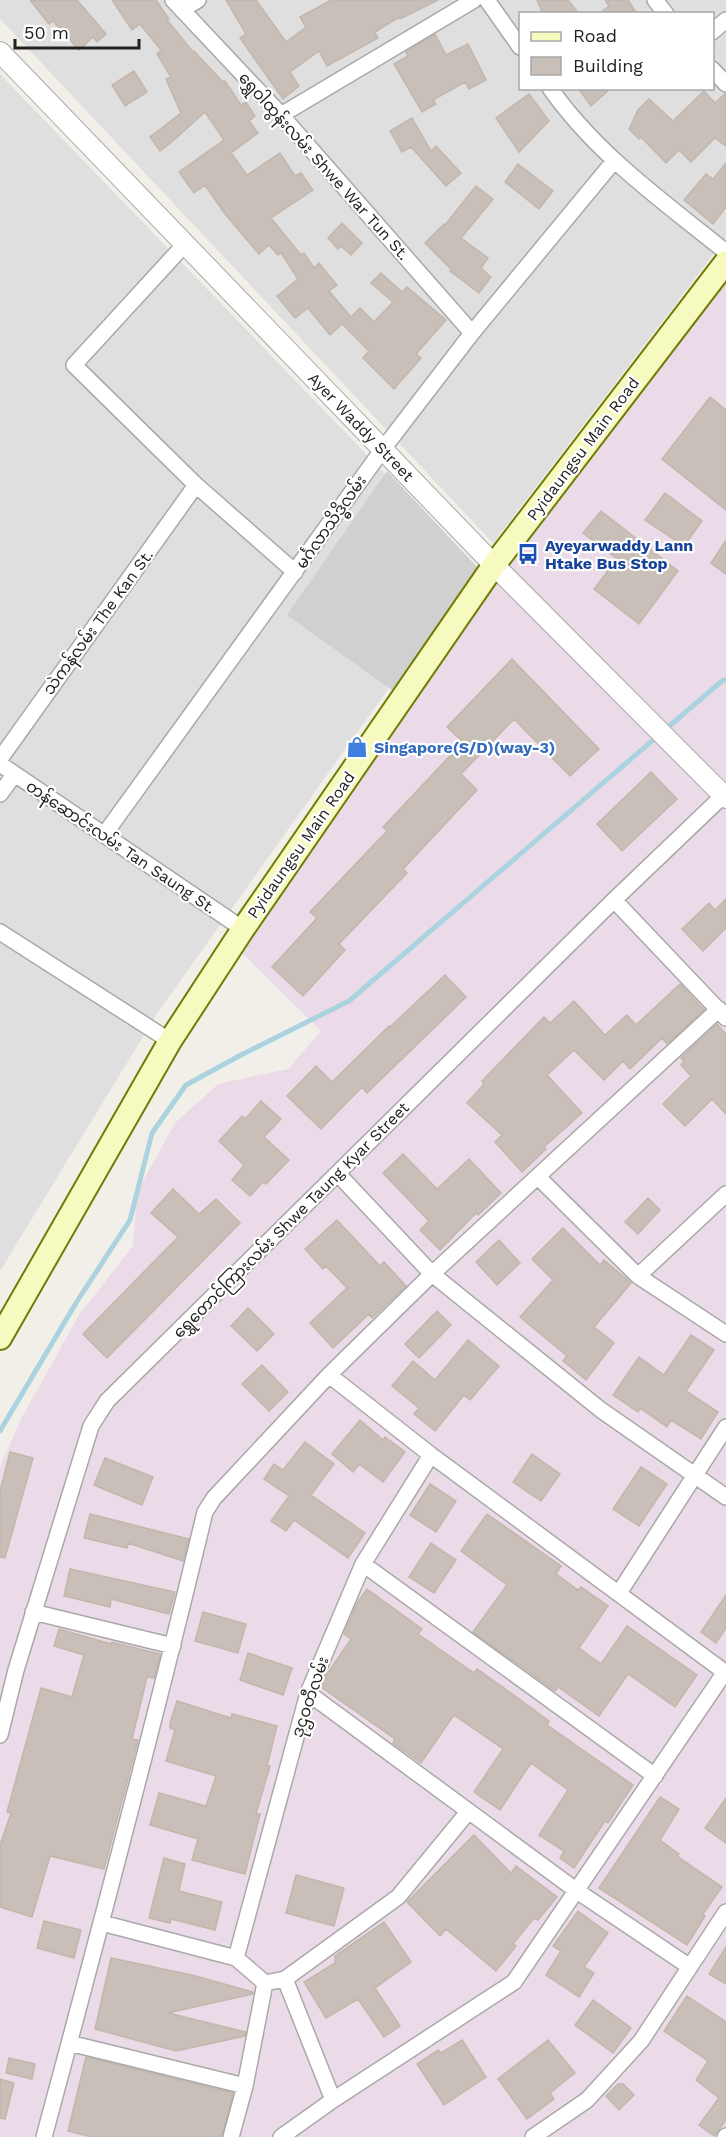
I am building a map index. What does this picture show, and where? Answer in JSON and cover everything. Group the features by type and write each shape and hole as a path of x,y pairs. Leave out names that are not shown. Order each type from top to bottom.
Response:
{"main road":[{"name":"Pyidaungsu Main Road","path":"0,1338 170,1041 243,929 494,565 726,262"}],"street":[{"path":"178,5 198,0"},
{"path":"281,115 474,0"},
{"path":"487,0 519,46"},
{"path":"655,0 664,12"},
{"name":"ရွှေဝါထွန်းလမ်း Shwe War Tun St.","path":"178,5 281,115 472,333"},
{"path":"714,30 726,20"},
{"name":"Ayer Waddy Street","path":"0,52 494,565 725,796"},
{"path":"714,71 726,84"},
{"path":"551,90 562,106 614,161 726,252"},
{"name":"မင်္ဂလာသိဒ္ဓိလမ်း","path":"104,835 383,449 472,333 614,161"},
{"path":"185,244 74,365 196,485 295,572"},
{"name":"သဲကန်လမ်း The Kan St.","path":"0,759 196,485"},
{"name":"တန်ဆောင်းလမ်း Tan Saung St.","path":"0,764 243,929"},
{"path":"0,794 14,775"},
{"name":"ရွှေတောင်ကြားလမ်း Shwe Taung Kyar Street","path":"0,1735 33,1612 91,1426 107,1401 614,900 725,796"},
{"path":"44,2137 102,1923 205,1512 214,1498 329,1375 432,1274 722,1014 614,900"},
{"path":"2,937 170,1041"},
{"path":"338,1174 432,1274 601,1410 726,1497"},
{"path":"538,1177 638,1276 726,1334"},
{"path":"638,1276 726,1194"},
{"path":"281,2137 333,2100 514,1982 725,1672 431,1455 329,1375"},
{"path":"619,1593 726,1428"},
{"name":"ဒုဌဝတီလမ်း","path":"236,1958 308,1693 363,1564 431,1455"},
{"path":"363,1564 655,1776"},
{"path":"33,1612 173,1647"},
{"path":"308,1693 577,1891 690,1967"},
{"path":"265,1983 285,1978 398,1897 468,1812"},
{"path":"533,2137 587,2100 641,2041 726,1912"},
{"path":"102,1923 236,1958 265,1983"},
{"path":"285,1978 333,2100"},
{"path":"231,2137 245,2086 265,1983"},
{"path":"69,2043 245,2086"}],"shaded area":[{"path":"0,0 726,0 726,238 493,543 0,19"},
{"path":"0,74 475,567 158,1012 0,1271"},
{"path":"726,262 726,2137 0,2137 0,1467 21,1419 79,1315 133,1246 137,1192 175,1123 218,1084 288,1069 321,1031 233,944"},
{"path":"387,471 478,568 392,690 287,615"}],"building":[{"path":"30,0 77,0 106,34 97,42 93,37 79,50 53,21 49,24"},
{"path":"112,0 156,0 169,19 167,20 193,52 223,82 225,81 241,105 246,102 255,116 249,121 258,133 231,153 247,175 280,153 295,176 301,173 313,190 271,218 301,255 304,253 314,268 319,263 337,285 329,291 351,317 360,308 374,322 393,302 371,283 381,273 402,292 407,287 446,320 416,354 421,358 394,389 363,358 369,351 342,324 330,335 308,308 295,318 277,296 298,279 281,253 278,255 269,245 259,254 225,214 205,185 194,193 179,172 224,140 205,112 160,151 150,137 181,113 166,79 171,77 157,54 161,50 140,24 132,30"},
{"path":"226,0 256,0 286,42 306,27 300,17 331,0 438,0 400,19 399,17 375,32 378,38 327,66 319,51 290,72 299,86 283,99 240,38 246,34"},
{"path":"537,0 568,0 577,12 542,12"},
{"path":"605,0 628,0 636,12 602,12 609,6"},
{"path":"435,34 446,55 468,44 486,80 469,89 465,82 433,100 436,104 422,112 394,64 408,56 406,52"},
{"path":"134,71 147,92 125,106 112,85"},
{"path":"579,90 609,90 591,106"},
{"path":"704,91 715,103 726,93 726,146 715,138 691,162 679,150 666,163 641,137 639,139 629,129 638,110 649,99 673,121"},
{"path":"529,94 549,121 519,152 496,118"},
{"path":"412,118 431,151 436,146 461,173 446,186 411,147 402,152 390,131"},
{"path":"726,163 726,207 713,224 684,200 706,174 713,179"},
{"path":"518,164 553,191 539,209 505,182"},
{"path":"476,186 493,199 461,238 488,258 481,268 491,277 479,293 450,271 451,269 425,243 445,225"},
{"path":"342,223 362,243 351,255 341,246 338,249 328,238"},
{"path":"710,397 726,410 726,510 662,459"},
{"path":"665,493 702,521 684,546 645,520"},
{"path":"601,511 678,571 639,624 594,589 617,559 583,533"},
{"path":"726,540 726,574 711,563"},
{"path":"512,659 599,749 570,776 514,719 461,774 477,790 403,869 407,873 339,944 345,950 303,996 272,967 317,918 310,912 387,831 383,827 463,742 447,727"},
{"path":"651,772 677,799 622,851 597,824"},
{"path":"726,899 726,928 703,951 682,929 709,903 715,910"},
{"path":"445,975 466,997 367,1093 362,1087 321,1129 287,1096 316,1066 332,1082"},
{"path":"680,984 704,1010 667,1044 662,1038 630,1069 623,1061 604,1080 574,1050 547,1075 582,1113 544,1147 546,1149 522,1172 495,1142 502,1135 467,1103 484,1084 482,1081 544,1017 550,1023 574,1001 605,1035 627,1015 636,1025"},
{"path":"717,1024 726,1034 726,1114 712,1099 685,1126 663,1104 691,1076 681,1065 684,1061 681,1058"},
{"path":"261,1101 281,1119 264,1137 289,1160 266,1184 263,1182 250,1196 232,1180 244,1165 219,1141 242,1116 245,1119"},
{"path":"403,1154 437,1189 469,1159 501,1193 478,1215 476,1213 440,1250 420,1230 429,1221 383,1173"},
{"path":"173,1189 199,1214 216,1199 240,1223 107,1358 83,1334 178,1237 151,1213"},
{"path":"648,1198 660,1210 638,1234 625,1222"},
{"path":"337,1220 380,1266 384,1262 406,1286 372,1318 369,1314 333,1348 310,1323 347,1288 326,1266 323,1269 305,1249"},
{"path":"563,1228 600,1265 604,1260 631,1283 594,1327 614,1343 586,1380 563,1361 567,1356 520,1317 553,1280 532,1259"},
{"path":"499,1240 520,1263 497,1285 476,1262"},
{"path":"248,1308 274,1334 257,1351 231,1326"},
{"path":"437,1311 451,1325 419,1358 405,1344"},
{"path":"691,1335 714,1350 686,1391 718,1412 701,1439 671,1420 667,1427 640,1408 638,1412 613,1395 639,1357 664,1375"},
{"path":"468,1340 499,1366 470,1400 464,1395 435,1431 414,1414 419,1408 392,1386 413,1361 435,1380"},
{"path":"262,1365 288,1392 269,1411 242,1384"},
{"path":"360,1420 383,1440 385,1437 405,1452 383,1482 359,1464 353,1472 332,1454"},
{"path":"305,1442 334,1464 311,1495 365,1533 348,1558 294,1520 286,1531 271,1521 289,1496 264,1479 274,1464 283,1470"},
{"path":"10,1452 33,1458 5,1558 0,1557 0,1491"},
{"path":"532,1454 560,1474 541,1501 513,1482"},
{"path":"105,1458 153,1477 142,1505 94,1485"},
{"path":"641,1467 667,1484 639,1526 613,1509"},
{"path":"430,1484 456,1501 436,1532 410,1515"},
{"path":"90,1514 189,1539 183,1561 128,1543 127,1548 84,1538"},
{"path":"487,1514 561,1566 556,1574 578,1590 581,1587 608,1606 579,1648 601,1664 627,1626 697,1675 675,1707 628,1674 599,1716 558,1687 555,1691 473,1632 507,1585 461,1551"},
{"path":"431,1543 456,1560 434,1593 409,1577"},
{"path":"70,1569 175,1592 169,1614 111,1599 110,1607 64,1596"},
{"path":"367,1589 422,1629 418,1634 474,1673 477,1669 549,1721 547,1725 633,1785 608,1823 605,1821 574,1868 560,1858 564,1851 539,1835 568,1790 531,1763 500,1810 474,1792 503,1749 454,1715 421,1763 393,1743 395,1739 321,1687 327,1674 351,1639 344,1634 357,1603"},
{"path":"726,1595 726,1628 716,1643 701,1632"},
{"path":"203,1612 246,1624 238,1653 195,1641"},
{"path":"59,1629 111,1644 112,1642 160,1654 154,1678 147,1677 132,1739 138,1740 104,1869 50,1856 32,1917 0,1907 0,1845 11,1813 7,1812 41,1688 72,1697 84,1655 54,1646"},
{"path":"248,1653 292,1668 283,1695 240,1680"},
{"path":"177,1701 231,1718 232,1714 277,1726 267,1766 270,1766 256,1814 260,1814 245,1874 192,1860 198,1839 150,1825 159,1793 206,1806 216,1776 166,1761 175,1730 170,1728 170,1723"},
{"path":"660,1797 679,1809 660,1840 679,1854 677,1856 722,1887 703,1914 705,1916 687,1945 599,1888"},
{"path":"726,1798 726,1843 705,1828"},
{"path":"474,1835 511,1873 516,1866 557,1897 538,1920 534,1918 513,1944 516,1946 496,1971 446,1929 440,1936 407,1902"},
{"path":"164,1858 185,1864 179,1891 222,1902 215,1930 171,1919 170,1923 149,1918"},
{"path":"296,1875 344,1888 334,1926 286,1913"},
{"path":"578,1911 608,1933 584,1967 594,1973 579,1997 546,1975 561,1951 553,1946"},
{"path":"44,1921 81,1930 74,1958 37,1948"},
{"path":"384,1922 411,1962 375,1988 400,2026 384,2037 358,1999 326,2018 304,1982 335,1963 335,1956"},
{"path":"726,1947 726,1984 709,1974"},
{"path":"111,1958 192,1975 253,1992 253,1994 168,2013 246,2032 245,2036 176,2051 95,2029"},
{"path":"687,1996 726,2022 726,2120 714,2136 699,2125 719,2098 696,2080 708,2061 664,2031"},
{"path":"593,2000 631,2028 613,2053 575,2025"},
{"path":"462,2040 486,2077 444,2105 417,2064 438,2050 441,2053"},
{"path":"548,2040 575,2073 550,2093 554,2099 527,2119 498,2079"},
{"path":"86,2057 233,2093 222,2137 92,2137 68,2131"},
{"path":"9,2058 35,2064 32,2079 6,2073"},
{"path":"0,2079 14,2083 5,2119 0,2118"},
{"path":"618,2084 623,2084 634,2095 619,2110 606,2096"}],"waterway":[{"path":"0,1431 76,1303 130,1220 152,1133 186,1085 349,1001 723,680 726,680"}],"place":[{"name":"Ayeyarwaddy Lann Htake Bus Stop","path":"528,554"},
{"name":"Singapore(S/D)(way-3)","path":"357,747"}]}
